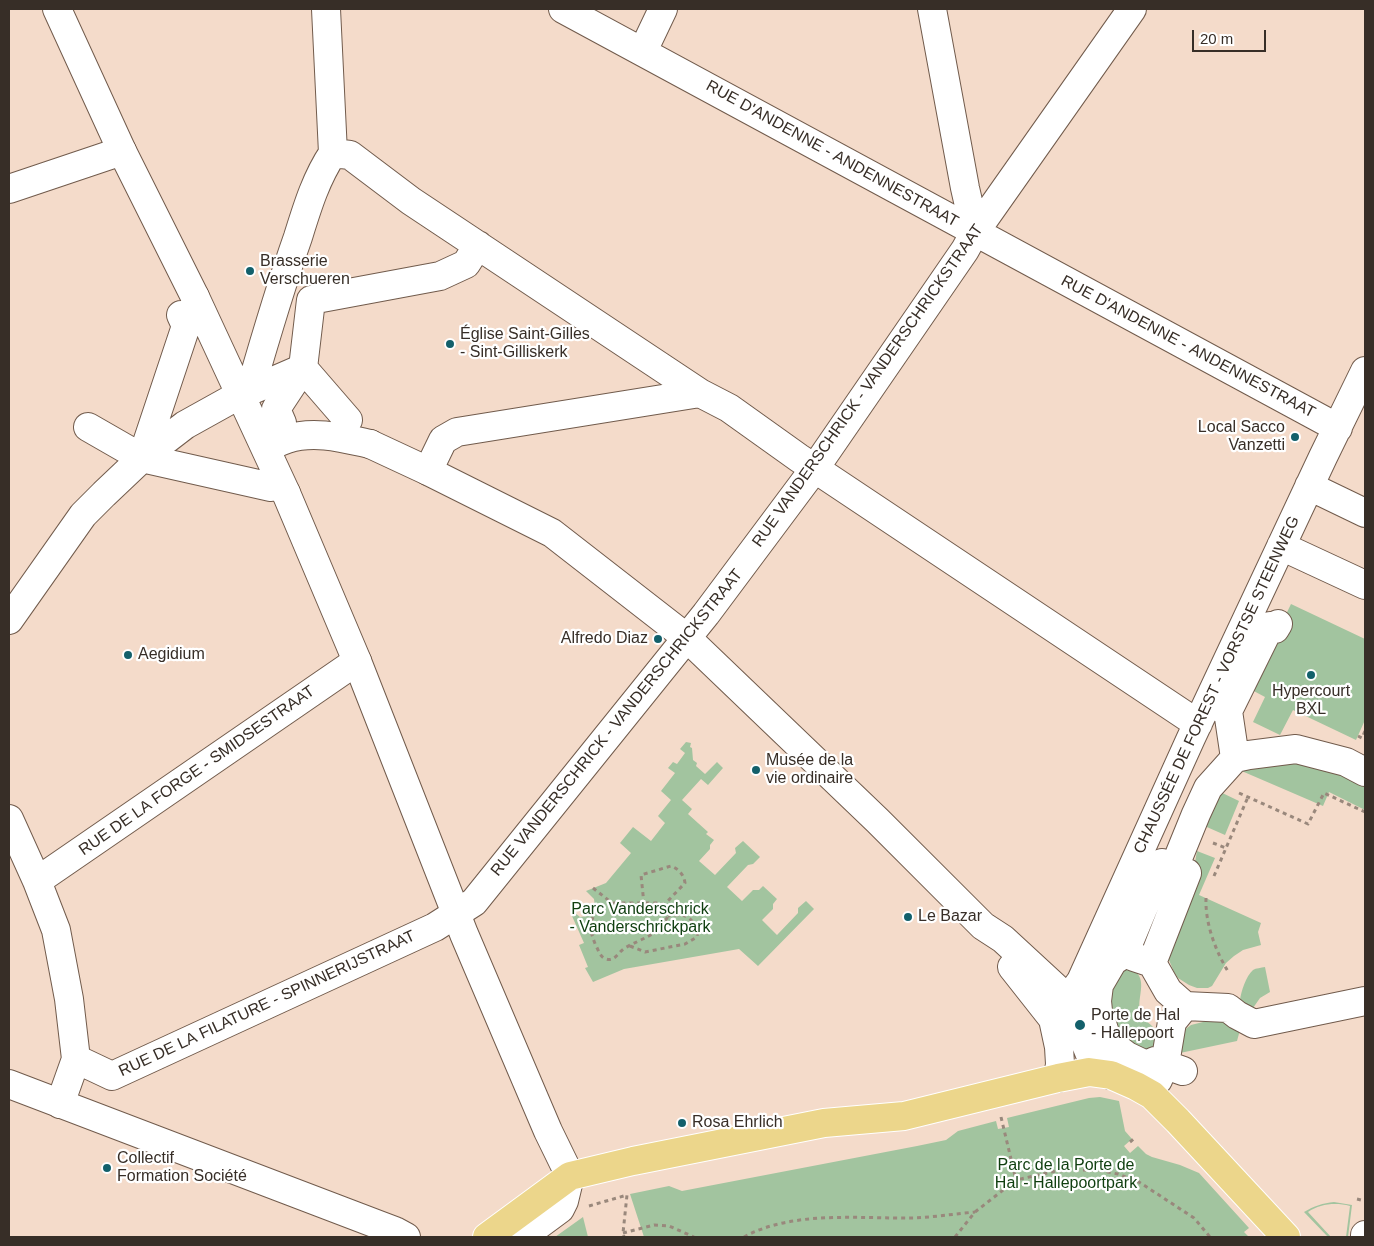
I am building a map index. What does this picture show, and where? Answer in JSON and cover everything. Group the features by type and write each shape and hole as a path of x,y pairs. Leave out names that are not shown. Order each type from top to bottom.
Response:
{"main road":[{"path":"487,1237 570,1176 626,1162 824,1123 904,1116 1089,1072 1111,1075 1136,1086 1163,1072 1185,1128 1286,1237"}],"street":[{"path":"58,9 122,151 188,306 266,448 278,490 357,661 456,913 548,1131 570,1176 564,1201 560,1209 522,1237"},
{"path":"303,368 250,391 312,194 325,165 333,153 326,9"},
{"name":"RUE D'ANDENNE - ANDENNESTRAAT","path":"564,9 1338,428"},
{"path":"644,51 664,9"},
{"path":"932,9 975,232"},
{"name":"RUE VANDERSCHRICK - VANDERSCHRICKSTRAAT","path":"456,913 474,902 687,638 815,468 965,250 975,232 1132,9"},
{"path":"9,189 122,151"},
{"path":"333,153 350,155 411,201 700,393 728,408 815,468 1210,721 1235,758"},
{"path":"311,300 440,276 466,264 478,245"},
{"path":"285,275 311,300"},
{"path":"282,423 276,409 303,368 311,300"},
{"path":"142,458 186,326 188,306"},
{"path":"303,368 347,415"},
{"name":"CHAUSSÉE DE FOREST - VORSTSE STEENWEG","path":"1068,999 1081,981 1210,721 1281,546 1365,372"},
{"path":"428,471 443,440 457,432 700,393"},
{"path":"9,620 83,515 142,458 185,424 230,400"},
{"path":"88,427 142,458 278,490"},
{"path":"266,448 288,438 312,435 338,437 370,444 428,471 552,534 687,638 878,821 982,926 995,946 1053,1019 1059,1047 1060,1064 1058,1078"},
{"path":"1309,486 1365,513"},
{"path":"1281,546 1365,586"},
{"path":"1210,721 1255,663 1270,626 1275,629 1278,624"},
{"name":"RUE DE LA FORGE - SMIDSESTRAAT","path":"37,880 357,661"},
{"path":"1210,721 1235,758"},
{"path":"1172,872 1193,835 1196,814 1208,788 1216,783 1235,758 1249,754 1296,749 1346,762 1361,755"},
{"path":"9,819 37,880 56,930 69,999 76,1059 60,1104"},
{"path":"1152,963 1187,873 1172,872 1162,863 1099,985 1097,1001 1103,1040 1127,1056 1163,1072 1172,1022 1185,1006"},
{"name":"RUE DE LA FILATURE - SPINNERIJSTRAAT","path":"76,1059 112,1076 435,926 456,913"},
{"path":"982,926 1003,939 1068,999 1091,1057 1111,1075"},
{"path":"1113,957 1152,963"},
{"path":"1152,963 1168,990 1185,1006 1228,1008 1254,1024 1365,1001"},
{"path":"1035,994 1054,1006 1068,999"},
{"path":"9,1084 395,1231 406,1237"}],"path":[{"path":"1361,755 1362,738 1365,731"},
{"path":"1216,783 1308,824 1324,793 1365,812"},
{"path":"1212,879 1248,797"},
{"path":"644,904 641,875 671,866 679,870 684,877 685,883 664,905"},
{"path":"593,888 612,903"},
{"path":"1208,892 1206,904 1210,930 1222,961 1229,973"},
{"path":"629,946 644,952 685,944 697,937 698,931 691,920 684,915 668,916 662,926 650,936 629,946 614,958 606,959 602,956 592,936 590,925 592,918 600,910 612,903 660,903 664,905"},
{"path":"664,905 668,916"},
{"path":"1001,1115 1016,1180"},
{"path":"1130,1142 1136,1137"},
{"path":"956,1237 975,1212 1016,1180 1056,1171 1098,1170 1118,1174 1139,1182 1194,1218 1210,1237"},
{"path":"584,1209 590,1205 627,1195 624,1235 654,1225 669,1226 694,1237"},
{"path":"1357,1199 1365,1201"},
{"path":"744,1237 772,1225 797,1220 916,1218 975,1212"}],"green space":[{"name":"Hypercourt BXL","path":"1291,604 1365,639 1365,720 1356,740 1293,710 1280,735 1253,722 1265,697 1250,689"},
{"name":"Parc Vanderschrick - Vanderschrickpark","path":"686,742 691,743 693,760 697,763 696,766 705,774 717,762 723,768 708,785 701,779 682,800 692,809 688,814 714,840 710,845 710,849 699,861 715,875 736,853 735,848 743,841 760,857 753,864 748,865 727,887 742,901 753,890 759,890 763,886 777,899 773,904 773,909 762,920 777,935 798,913 798,908 806,901 814,909 758,966 739,949 624,969 593,982 585,968 588,967 579,945 584,943 572,916 575,913 580,917 588,916 595,907 594,899 586,891 606,883 631,853 620,843 633,827 651,841 665,823 658,816 671,800 661,791 675,773 668,768 673,762 677,764 685,753 680,749"},
{"path":"1282,759 1365,778 1365,810 1329,792 1323,806 1237,769"},
{"path":"1214,789 1239,801 1225,835 1200,824"},
{"path":"1197,851 1215,858 1199,895 1261,923 1258,932 1261,945 1243,950 1234,956 1226,963 1212,986 1208,988 1197,988 1178,978 1168,954 1185,918"},
{"path":"1122,967 1138,974 1141,980 1141,1015 1156,1031 1161,1048 1133,1053 1102,1008"},
{"path":"1265,967 1270,992 1260,998 1253,1008 1247,1010 1240,1000 1244,984 1253,970"},
{"path":"1207,1021 1226,1022 1240,1030 1237,1041 1180,1053 1183,1031 1191,1025"},
{"name":"Parc de la Porte de Hal - Hallepoortpark","path":"1100,1097 1119,1101 1125,1131 1132,1139 1124,1146 1130,1153 1138,1146 1152,1157 1199,1173 1249,1228 1244,1232 1249,1237 644,1237 630,1194 669,1186 682,1191 917,1146 946,1140 958,1131 996,1121 998,1129 1009,1127 1007,1118"},
{"path":"1334,1202 1352,1205 1348,1237 1346,1237 1350,1206 1328,1205 1308,1212 1331,1237 1328,1237 1304,1212 1319,1205"},
{"path":"583,1217 588,1237 555,1237"}],"place":[{"name":"Brasserie Verschueren","path":"250,271"},
{"name":"Église Saint-Gilles - Sint-Gilliskerk","path":"450,344"},
{"name":"Local Sacco Vanzetti","path":"1295,437"},
{"name":"Alfredo Diaz","path":"658,639"},
{"name":"Aegidium","path":"128,655"},
{"name":"Hypercourt BXL","path":"1311,675"},
{"name":"Musée de la vie ordinaire","path":"756,770"},
{"name":"Le Bazar","path":"908,917"},
{"name":"Porte de Hal - Hallepoort","path":"1080,1025"},
{"name":"Rosa Ehrlich","path":"682,1123"},
{"name":"Collectif Formation Société","path":"107,1168"}]}
